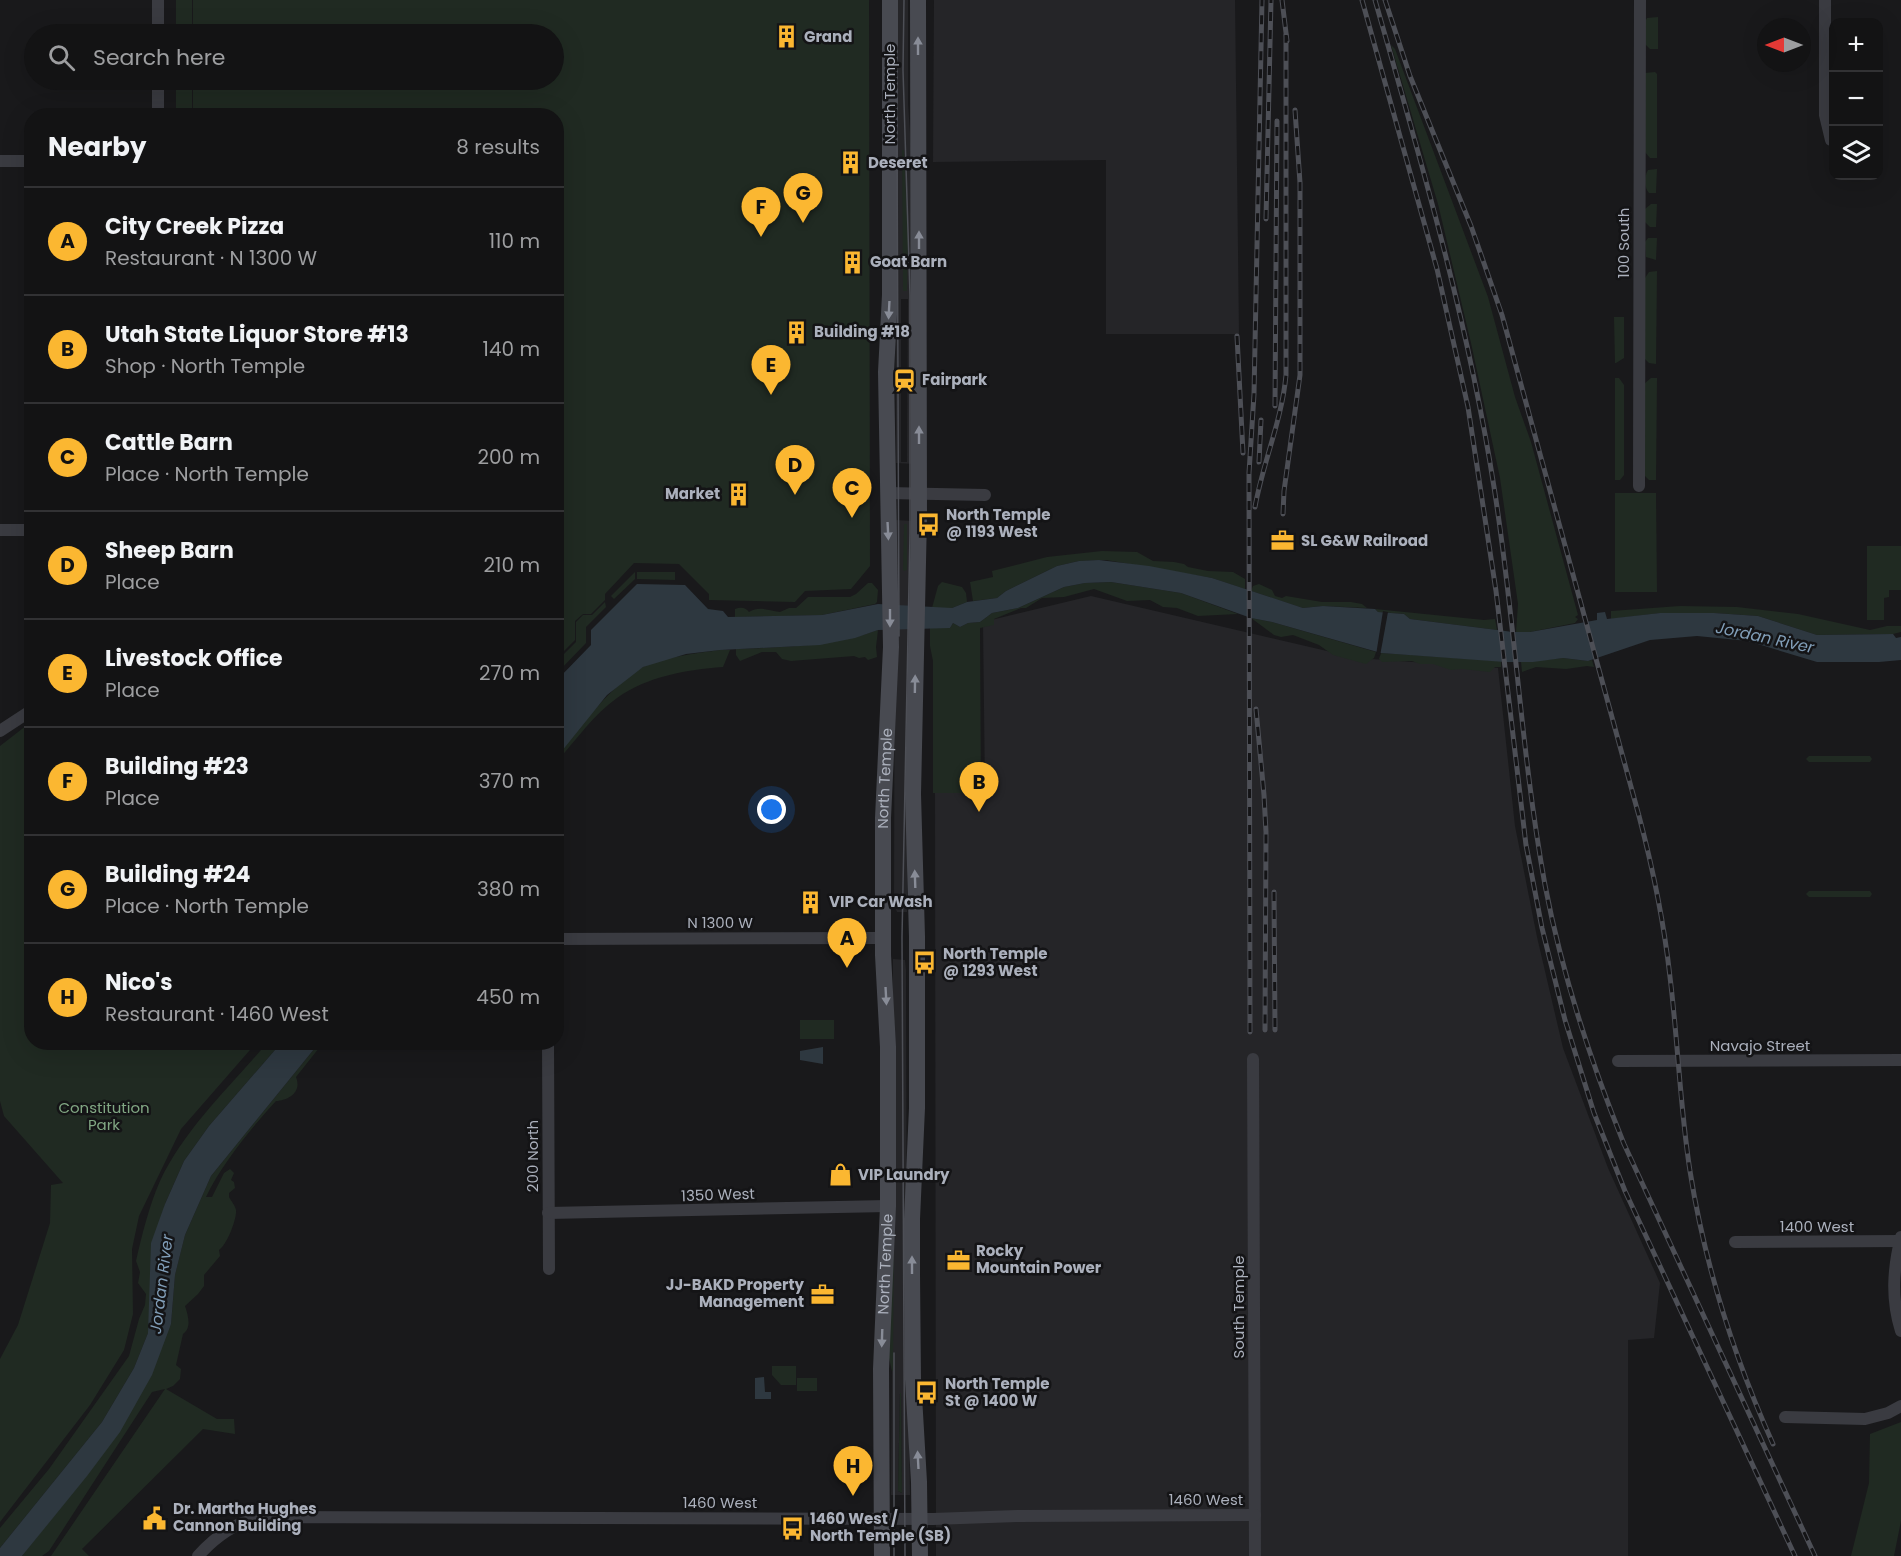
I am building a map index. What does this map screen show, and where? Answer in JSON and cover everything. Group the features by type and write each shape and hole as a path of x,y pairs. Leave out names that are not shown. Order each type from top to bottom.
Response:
{"main road":[{"name":"North Temple","path":"882,1556 881,1369 888,1206 888,1047 883,938 883,818 891,647 886,372 890,295 890,0"},
{"name":"North Temple","path":"918,0 919,494 913,794 918,1108 912,1219 912,1320 920,1556"}],"street":[{"path":"158,0 158,24"},
{"name":"100 South","path":"1639,486 1640,0"},
{"path":"1825,0 1825,115 1829,132"},
{"path":"158,90 158,108"},
{"path":"0,161 24,161"},
{"path":"888,493 985,495"},
{"path":"0,530 24,530"},
{"path":"0,731 24,715"},
{"name":"N 1300 W","path":"564,939 883,938"},
{"name":"200 North","path":"548,1050 549,1269"},
{"name":"South Temple","path":"1253,1059 1255,1556"},
{"name":"Navajo Street","path":"1618,1061 1901,1060"},
{"name":"1350 West","path":"548,1213 888,1206"},
{"path":"1900,1239 1893,1295 1901,1331"},
{"name":"1400 West","path":"1735,1242 1900,1239"},
{"path":"1785,1417 1865,1419 1888,1413 1901,1406"},
{"name":"1460 West","path":"198,1556 228,1529 250,1519 263,1517 920,1519 1017,1516 1255,1515"}],"shaded area":[{"path":"894,0 908,0 908,103 914,192 914,464 896,463","holes":["901,299 908,299 907,462 901,462"]},
{"path":"934,0 1235,0 1239,334 1106,334 1106,160 933,162"},
{"path":"895,520 914,521 907,797 907,912 897,912 894,905"},
{"path":"1091,596 1357,658 1498,668 1515,826 1537,937 1563,1048 1608,1168 1660,1283 1654,1338 1628,1340 1628,1556 936,1556 935,792 985,793 983,622"},
{"path":"893,959 905,960 906,970 910,1495 891,1495","holes":["901,1394 902,1493 898,1491"]}],"green space":[{"path":"176,0 192,0 192,24 176,24"},
{"path":"193,0 869,0 870,566 851,589 805,591 795,602 709,600 709,594 679,564 634,563 605,594 605,600 591,614 583,614 575,621 575,640 564,651 564,108 193,108 193,90 564,90 564,24 193,24"},
{"path":"1658,17 1658,49 1650,49 1645,44 1645,22 1647,18"},
{"path":"1391,45 1395,49 1488,297 1515,397 1531,442 1578,615 1575,617 1578,619 1575,623 1530,632 1516,632 1518,604 1500,478 1438,204"},
{"path":"1655,72 1657,74 1657,158 1650,158 1645,152 1645,73"},
{"path":"176,90 192,90 192,108 176,108"},
{"path":"902,150 904,150 908,241 907,291 903,291"},
{"path":"1657,169 1656,193 1649,193 1645,185 1648,170"},
{"path":"1651,204 1657,204 1656,227 1650,227 1645,222 1645,209"},
{"path":"1648,238 1657,238 1656,260 1646,257 1645,242"},
{"path":"1657,271 1656,364 1649,363 1645,359 1645,278 1649,272"},
{"path":"1614,317 1624,317 1624,358 1616,363 1615,363"},
{"path":"1615,378 1619,378 1624,385 1624,475 1620,480 1615,480"},
{"path":"1651,378 1657,378 1656,480 1649,480 1645,476 1644,384"},
{"path":"1615,493 1656,493 1657,592 1615,592"},
{"path":"904,524 907,524 907,570 904,571 903,570"},
{"path":"1867,546 1901,546 1901,590 1889,590 1889,597 1884,598 1884,620 1867,620"},
{"path":"1102,551 1137,552 1153,561 1174,562 1208,571 1233,572 1245,579 1245,589 1212,578 1106,560 1079,561 1057,566 1006,591 997,598 973,601 970,582 993,577 992,571 1047,557"},
{"path":"635,572 635,579 614,599 611,596"},
{"path":"637,572 675,572 675,580 637,579"},
{"path":"942,582 962,587 966,593 967,602 952,608 932,608 938,586"},
{"path":"1111,582 1181,593 1238,614 1198,616 1177,608 1163,607 1150,600 1127,601 1094,589 1064,597 1042,598 1026,608 994,619 994,625 980,628 981,793 933,793 933,661 930,628 950,628 953,623 960,627 968,623 980,622 992,613 1018,608 1064,587"},
{"path":"868,583 872,583 878,590 875,604 822,615 735,617 735,609 739,608 744,608 749,612 760,609 780,612 796,608 808,597 850,597"},
{"path":"1259,584 1272,590 1275,596 1282,598 1286,596 1322,602 1351,602 1362,604 1367,608 1323,606 1303,608 1251,591 1253,586"},
{"path":"605,602 606,607 586,627 586,643 564,666 564,654 576,642 576,622 583,615 592,615"},
{"path":"1680,606 1737,607 1798,614 1870,630 1901,626 1901,632 1817,635 1758,616 1714,613 1660,613 1611,619 1611,611"},
{"path":"1375,609 1484,620 1495,619 1497,630 1410,619 1404,614 1378,612"},
{"path":"1251,618 1376,652 1374,658 1366,664 1333,655 1319,645 1293,635 1281,637 1274,635"},
{"path":"878,630 877,657 868,660 865,657 854,656 791,661 782,659 776,652 762,652 740,661 736,655 736,649 826,643"},
{"path":"730,650 723,667 668,675 629,690 593,719 564,753 564,748 574,734 621,683 643,667 681,656"},
{"path":"1381,653 1501,661 1501,667 1495,667 1490,672 1451,670 1412,661 1382,662 1379,659"},
{"path":"1563,658 1592,660 1594,667 1566,669 1536,667 1522,672 1521,662"},
{"name":"Constitution Park","path":"24,727 24,1050 250,1050 181,1129 139,1216 132,1249 133,1314 124,1350 90,1405 0,1522 0,1359 18,1325 50,1223 51,1185 63,1183 4,1116 0,1101 0,746"},
{"path":"1809,756 1870,756 1872,759 1870,762 1809,762 1806,759"},
{"path":"1809,891 1870,891 1872,894 1870,897 1809,897 1806,894"},
{"path":"800,1020 834,1020 834,1039 800,1039"},
{"path":"261,1050 275,1050 209,1126 184,1161 165,1204 151,1293 148,1333 134,1368 102,1422 0,1548 0,1528 49,1469 129,1356 145,1305 146,1294 138,1283 140,1272 136,1261 149,1210 170,1162 209,1109"},
{"path":"313,1050 317,1050 296,1077 296,1091 290,1097 276,1101 257,1122 228,1159 206,1197 212,1197 224,1173 230,1169 234,1173 231,1180 235,1188 229,1193 236,1210 233,1225 228,1238 219,1250 220,1256 204,1275 204,1286 185,1306 188,1328 183,1334 176,1365 181,1369 180,1379 166,1389 217,1419 234,1419 235,1434 203,1429 82,1549 89,1556 51,1556 165,1389 152,1392 49,1551 42,1556 22,1556 44,1528 171,1324 175,1275 185,1235 211,1176"},
{"path":"894,1234 893,1371 892,1371 887,1350"},
{"path":"772,1366 796,1366 796,1385 781,1385 772,1375"},
{"path":"797,1378 817,1378 817,1391 797,1391"},
{"path":"901,1393 902,1493 898,1491"},
{"path":"1901,1422 1901,1521 1894,1556 1851,1556 1869,1483 1870,1434"}],"water":[{"name":"Jordan River","path":"1099,560 1149,566 1212,578 1303,608 1323,606 1375,609 1378,612 1404,614 1410,619 1513,632 1530,632 1597,620 1597,613 1605,612 1607,619 1660,613 1758,616 1817,635 1893,634 1896,638 1901,637 1901,660 1817,662 1748,641 1697,636 1650,640 1588,661 1563,658 1533,662 1505,662 1381,653 1251,618 1181,593 1111,582 1085,583 1064,587 1018,608 992,613 980,622 968,623 960,627 953,623 950,628 878,630 855,638 820,645 686,654 643,667 607,695 564,748 564,673 591,645 591,630 637,584 685,585 708,609 723,611 728,617 822,615 878,604 952,608 967,602 997,598 1006,591 1057,566 1079,561"},
{"path":"823,1047 823,1064 800,1060 800,1051"},
{"name":"Jordan River","path":"275,1050 313,1050 211,1176 185,1235 175,1275 171,1324 152,1375 120,1432 22,1556 0,1556 0,1548 102,1422 134,1368 148,1333 151,1243 184,1161 209,1126"},
{"path":"764,1377 765,1392 771,1392 771,1399 755,1399 755,1378"}],"pier":[{"path":"1383,611 1388,612 1380,656 1376,655"}],"tram line":[{"path":"904,0 903,70 910,295 910,533 902,937 905,1556"},
{"path":"897,141 899,636"},
{"path":"894,1353 894,1556"}],"railway":[{"path":"1250,1032 1249,473 1254,394 1262,0"},
{"path":"1266,219 1271,0"},
{"path":"1282,0 1287,41"},
{"path":"1362,0 1437,269 1468,407 1496,591 1526,845 1542,928 1565,1020 1594,1113 1625,1191 1795,1556"},
{"path":"1375,0 1442,242 1471,364 1494,487 1537,835 1552,918 1569,984 1589,1049 1624,1144 1815,1556"},
{"path":"1385,0 1410,76 1471,226 1502,315 1639,816 1665,937 1681,1099 1696,1206 1723,1310 1746,1378 1773,1444"},
{"path":"1255,507 1281,408 1286,375 1286,35"},
{"path":"1283,514 1300,375 1300,183 1295,110"},
{"path":"1275,406 1277,121"},
{"path":"1237,336 1243,453"},
{"path":"1259,462 1261,420"},
{"path":"1256,709 1266,832 1265,1030"},
{"path":"1274,892 1275,1030"}],"place":[{"name":"Grand","path":"786,37"},
{"name":"Deseret","path":"850,163"},
{"name":"Building #24","path":"803,223"},
{"name":"Building #23","path":"761,237"},
{"name":"Goat Barn","path":"852,262"},
{"name":"Building #18","path":"796,332"},
{"name":"Fairpark","path":"904,380"},
{"name":"Livestock Office","path":"771,395"},
{"name":"Market","path":"738,494"},
{"name":"Sheep Barn","path":"795,495"},
{"name":"Cattle Barn","path":"852,518"},
{"name":"North Temple @ 1193 West","path":"928,524"},
{"name":"SL G&W Railroad","path":"1283,541"},
{"name":"Utah State Liquor Store #13","path":"979,812"},
{"name":"VIP Car Wash","path":"811,902"},
{"name":"North Temple @ 1293 West","path":"925,963"},
{"name":"City Creek Pizza","path":"847,968"},
{"name":"VIP Laundry","path":"840,1175"},
{"name":"Rocky Mountain Power","path":"958,1260"},
{"name":"JJ-BAKD Property Management","path":"822,1294"},
{"name":"North Temple St @ 1400 W","path":"927,1393"},
{"name":"Nico's","path":"853,1496"},
{"name":"Dr. Martha Hughes Cannon Building","path":"155,1518"},
{"name":"1460 West / North Temple (SB)","path":"792,1528"}]}
